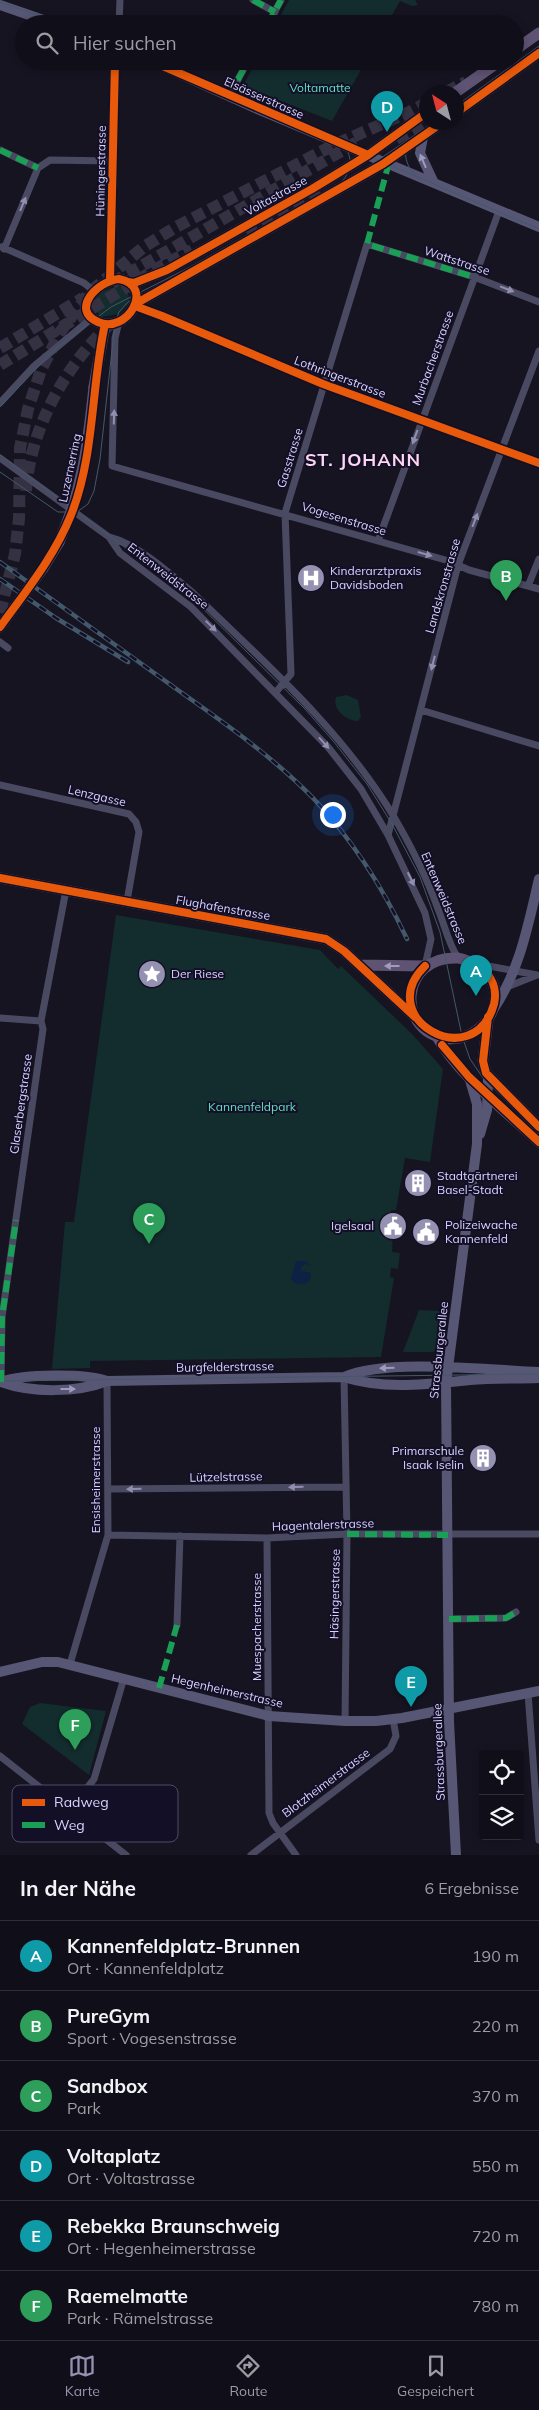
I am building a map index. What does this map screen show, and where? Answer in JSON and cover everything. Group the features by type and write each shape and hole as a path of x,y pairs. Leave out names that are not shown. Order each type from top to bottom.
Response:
{"main road":[{"path":"524,44 539,33"},
{"path":"524,64 539,53"},
{"path":"464,86 487,70"},
{"path":"464,107 515,70"},
{"name":"Voltastrasse","path":"128,282 134,282 167,270 312,189 368,155 419,119"},
{"name":"Voltastrasse","path":"136,305 386,162 432,130"},
{"path":"119,279 128,282 135,290 136,305 130,313 119,322 105,324 92,318 87,304 94,291 110,280 119,279"},
{"name":"Luzernerring","path":"0,627 47,562 71,514 86,458 94,387 105,324"},
{"name":"Flughafenstrasse","path":"0,878 326,939 360,966 415,1016"},
{"path":"360,966 425,966 443,959 458,958 478,964 489,975 495,988 494,1001 488,1017 483,1061 488,1078 539,1127"},
{"path":"425,966 417,975 412,986 411,1001 415,1016 436,1035 446,1051 469,1077 539,1142"},
{"path":"436,1035 450,1038 467,1036 480,1028 488,1017"}],"street":[{"path":"119,15 120,0"},
{"path":"254,0 275,12"},
{"path":"273,15 281,0"},
{"path":"0,5 29,15"},
{"name":"Hüningerstrasse","path":"110,280 115,70"},
{"name":"Elsässerstrasse","path":"171,70 539,226"},
{"path":"229,96 243,70"},
{"path":"423,137 420,153 434,183"},
{"path":"0,150 38,168"},
{"path":"94,291 84,284 2,248 38,168 50,160 112,161"},
{"name":"Murbacherstrasse","path":"378,541 499,210"},
{"name":"Wattstrasse","path":"367,244 474,277 539,302"},
{"name":"Gasstrasse","path":"285,683 290,677 291,671 285,513 367,244"},
{"name":"Lothringerstrasse","path":"136,305 324,384 539,463"},
{"path":"0,403 33,368 92,318"},
{"name":"Vogesenstrasse","path":"119,322 115,338 112,466 285,513 539,589"},
{"name":"Landskronstrasse","path":"388,834 394,818 458,565 539,351"},
{"path":"0,458 109,537"},
{"name":"Entenweidstrasse","path":"109,537 126,542 192,592 285,683 338,739 371,782 394,818 424,875 450,944 458,958"},
{"name":"Entenweidstrasse","path":"109,537 120,553 191,607 328,747 361,789 388,834 412,882 427,919 431,939 425,966"},
{"path":"528,586 539,559"},
{"path":"0,642 8,648"},
{"path":"276,692 285,683"},
{"path":"421,710 539,746"},
{"name":"Lenzgasse","path":"0,785 129,814 136,822 140,832 127,901"},
{"path":"488,1017 507,987 515,970 539,879"},
{"name":"Glaserbergstrasse","path":"1,1382 2,1317 43,1029 41,1021 66,890"},
{"path":"478,964 515,970 538,977"},
{"path":"507,987 538,977"},
{"path":"0,1018 41,1021"},
{"name":"Strassburgerallee","path":"456,1855 450,1708 446,1383 477,1144 477,1104 469,1077"},
{"name":"Strassburgerallee","path":"477,1144 485,1119 489,1095 488,1078"},
{"name":"Burgfelderstrasse","path":"1,1382 29,1389 78,1389 107,1381 344,1377 374,1369 449,1368 539,1372"},
{"name":"Burgfelderstrasse","path":"344,1377 364,1384 446,1383 470,1380 539,1378"},
{"name":"Häsingerstrasse","path":"344,1377 347,1534 345,1721"},
{"name":"Ensisheimerstrasse","path":"70,1664 108,1535 107,1381"},
{"name":"Lützelstrasse","path":"108,1489 345,1487"},
{"name":"Hagentalerstrasse","path":"108,1535 267,1538 347,1534 539,1534"},
{"path":"177,1625 180,1536"},
{"name":"Muespacherstrasse","path":"267,1538 269,1813 280,1833 296,1855"},
{"path":"449,1619 506,1618 516,1612"},
{"name":"Hegenheimerstrasse","path":"0,1672 42,1662 70,1664 269,1716 345,1721 393,1719 539,1691"},
{"path":"89,1785 94,1779 124,1678"},
{"path":"528,1693 539,1840"},
{"name":"Blotzheimerstrasse","path":"251,1855 390,1749 396,1736 393,1719"},
{"path":"0,1756 38,1785"},
{"path":"110,1842 126,1855"}],"green space":[{"path":"289,0 415,0 418,5 412,6 400,1 392,15 281,15"},
{"name":"Voltamatte","path":"251,70 361,70 332,121 243,86"},
{"path":"119,286 127,289 130,302 119,314 101,317 94,309 96,299 106,290"},
{"path":"347,695 358,700 361,717 358,721 345,717 336,706 336,697"},
{"name":"Kannenfeldpark","path":"116,915 320,950 338,969 341,966 413,1035 443,1069 430,1162 405,1158 396,1210 391,1210 388,1231 393,1232 392,1252 400,1253 398,1269 391,1268 390,1277 394,1278 381,1357 90,1361 90,1368 52,1369 65,1222 74,1222"},
{"path":"419,1310 440,1311 436,1349 433,1352 403,1352"},
{"path":"40,1703 106,1711 89,1775 22,1724 30,1707"}],"water":[{"path":"296,1261 305,1261 312,1266 305,1264 301,1268 301,1271 311,1273 311,1278 307,1283 297,1284 291,1279"}],"tunnel":[{"path":"460,85 466,82"},
{"path":"402,116 419,107"},
{"path":"0,613 15,554 19,519 20,448 28,409 41,370 61,331 89,293 145,246 176,227 332,146 409,112"},
{"path":"396,139 419,126"},
{"path":"112,283 357,142"},
{"path":"247,234 315,194 323,186"},
{"path":"0,365 156,269 192,250"},
{"path":"0,348 83,298"},
{"path":"26,491 34,445 42,422 53,400 78,359 110,324"}],"tram line":[{"path":"0,2 37,15"},
{"path":"524,57 539,46"},
{"path":"167,70 539,229"},
{"path":"464,100 506,70"},
{"path":"0,407 54,350 111,307 190,267 365,169 422,130"},
{"path":"409,139 406,149 406,160 410,169 417,177"},
{"path":"342,181 348,173 350,164 349,155 344,146"},
{"path":"0,472 58,512 77,512 88,504 94,491 100,459 115,323 119,312 129,301"},
{"path":"0,455 188,594 305,709 334,742 367,784 392,824 420,877 440,932 462,1036 470,1059 483,1078 539,1132"},
{"path":"0,1381 539,1374"}],"railway":[{"path":"0,562 229,727 281,768 328,814 354,848 388,901 407,939"},
{"path":"0,579 56,618 128,662"}],"marked path":[{"path":"253,0 275,12"},
{"path":"273,15 281,0"},
{"path":"229,96 243,70"},
{"path":"0,150 38,168"},
{"path":"386,162 387,170 367,244 474,277"},
{"path":"1,1382 2,1317 16,1220"},
{"path":"347,1534 448,1535"},
{"path":"449,1619 506,1618 516,1612"},
{"path":"159,1688 177,1625"}],"cycle path":[{"path":"524,64 539,53"},
{"path":"110,280 115,70"},
{"path":"172,70 368,155"},
{"path":"464,107 515,70"},
{"path":"128,282 134,283 167,270 312,189 368,155 419,118"},
{"path":"137,303 383,164 432,130"},
{"path":"119,279 130,283 135,290 136,299 133,308 119,322 109,324 98,322 90,317 86,311 90,297 102,285 119,279"},
{"path":"135,306 323,384 539,463"},
{"path":"0,627 48,559 71,515 79,492 89,445 97,372 105,324"},
{"path":"0,878 326,939 344,951 415,1017"},
{"path":"425,966 412,986 411,1004 418,1020 432,1032 449,1037 467,1036 483,1025 494,1004 494,987 487,972 478,964"},
{"path":"488,1017 483,1061 486,1073 539,1127"},
{"path":"442,1045 469,1077 539,1142"}],"place":[{"name":"Voltaplatz","path":"387,132"},
{"name":"Kinderarztpraxis Davidsboden","path":"311,578"},
{"name":"PureGym","path":"506,601"},
{"name":"Der Riese","path":"152,974"},
{"name":"Kannenfeldplatz-Brunnen","path":"476,996"},
{"name":"Stadtgärtnerei Basel-Stadt","path":"418,1183"},
{"name":"Igelsaal","path":"393,1226"},
{"name":"Polizeiwache Kannenfeld","path":"426,1232"},
{"name":"Sandbox","path":"149,1244"},
{"name":"Primarschule Isaak Iselin","path":"483,1458"},
{"name":"Rebekka Braunschweig","path":"411,1707"},
{"name":"Raemelmatte","path":"75,1750"}],"district":[{"name":"ST. JOHANN","path":"363,460"}]}
